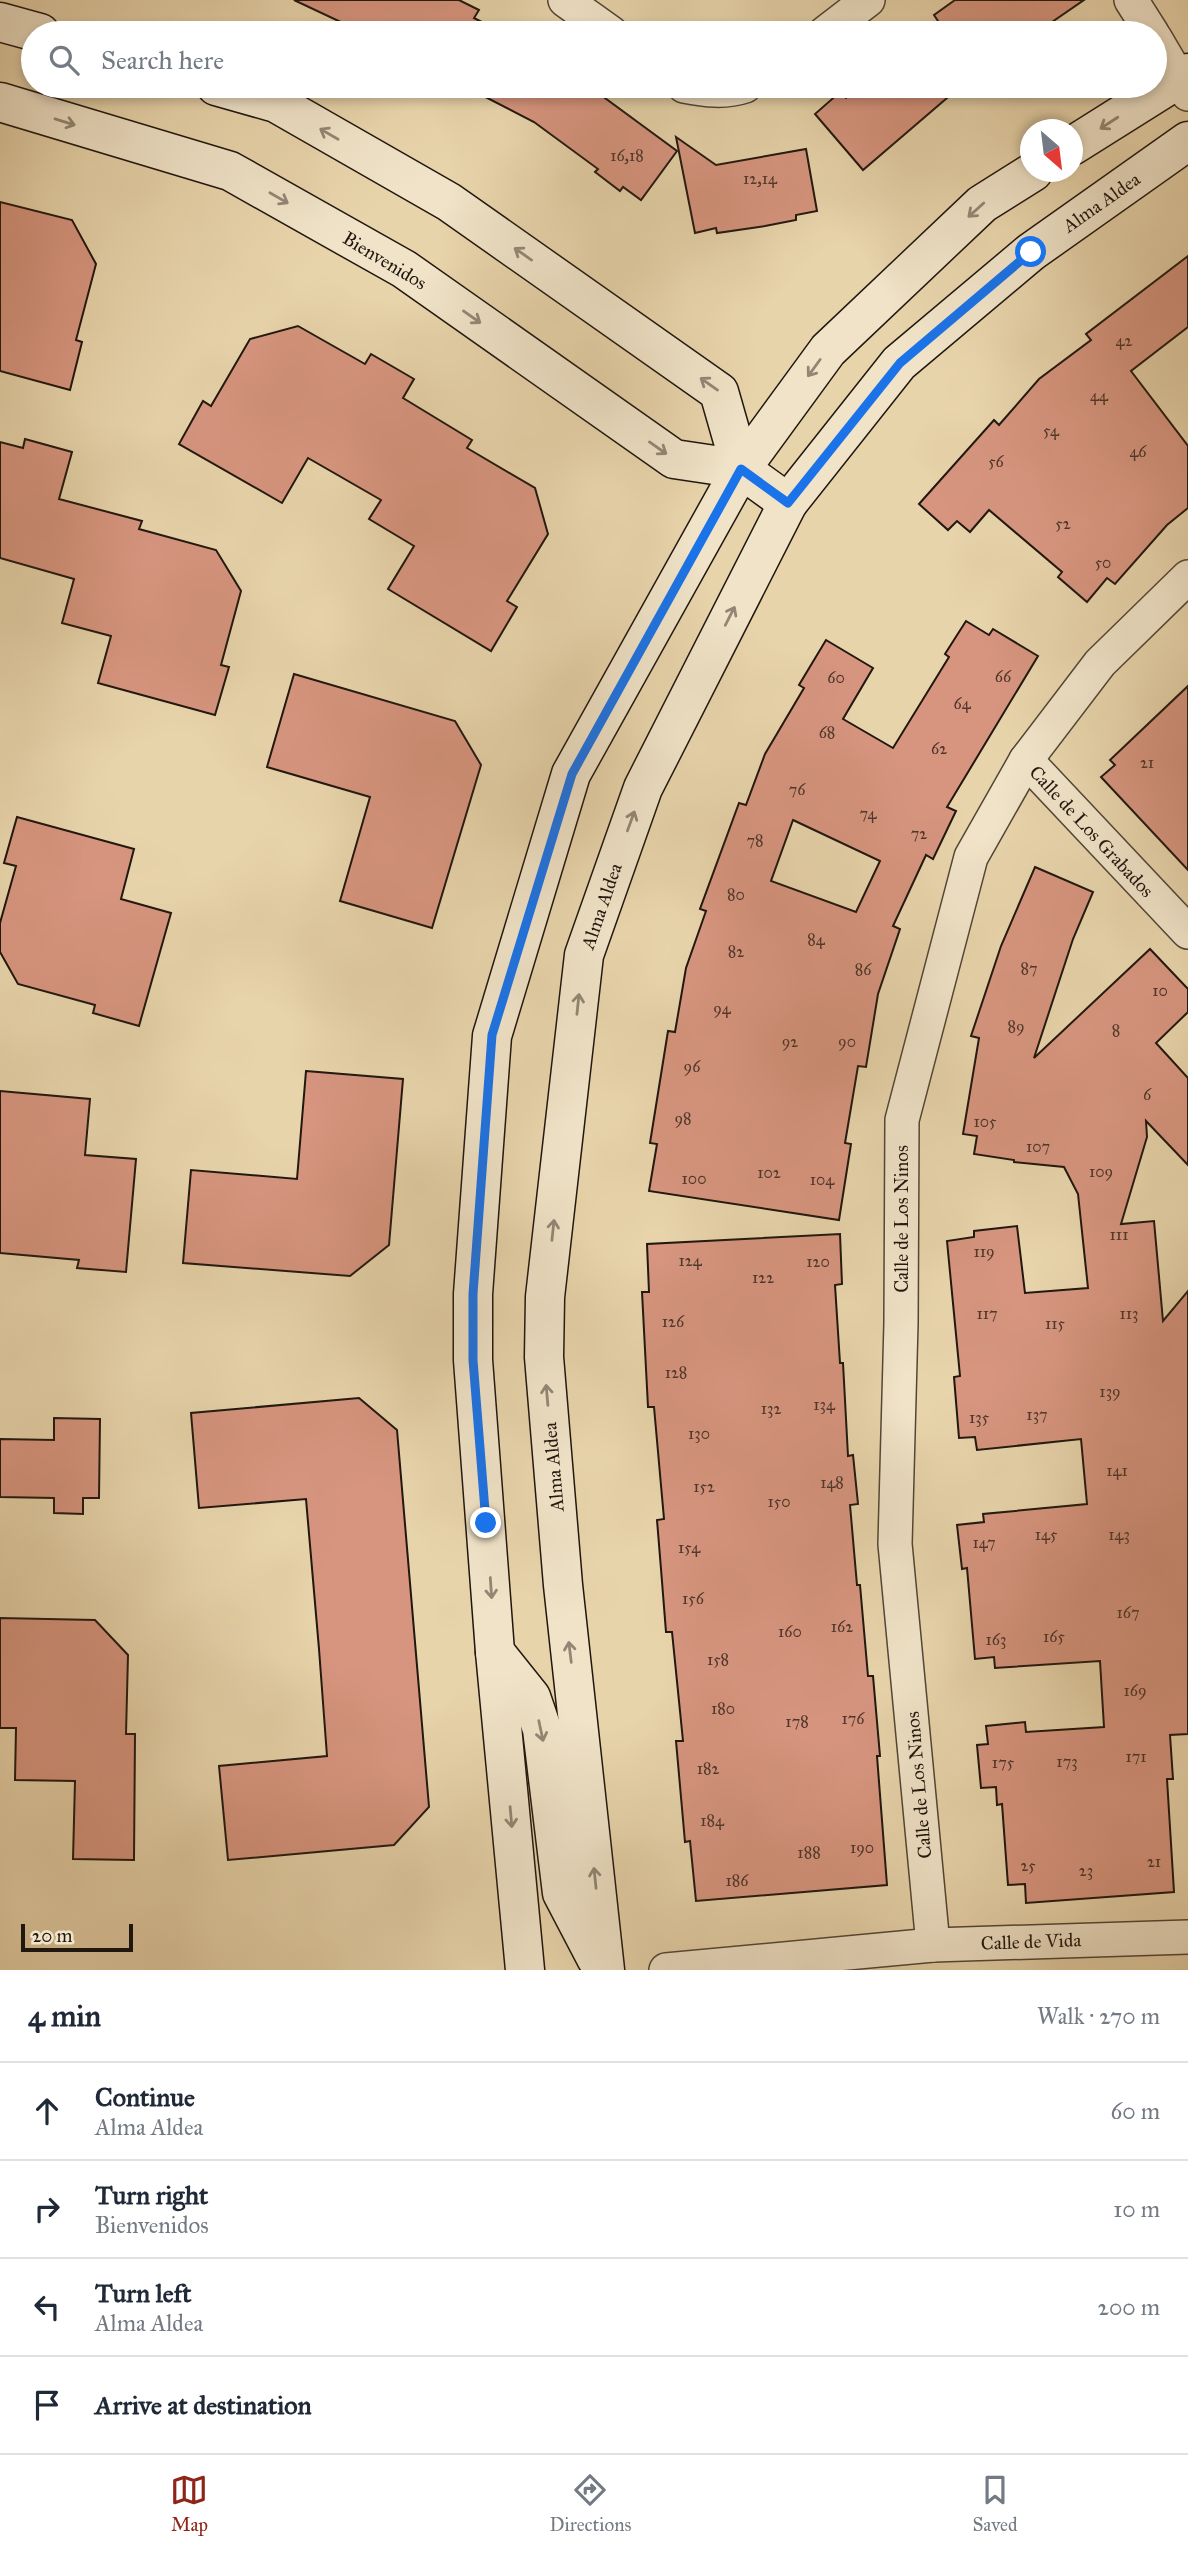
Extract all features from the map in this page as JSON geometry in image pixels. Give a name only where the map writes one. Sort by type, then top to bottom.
[{"type":"main road","points":[[0,22],[21,28]]},
{"type":"main road","points":[[1167,92],[1185,82]]},
{"type":"main road","points":[[258,98],[276,103],[449,202],[719,392],[741,469]]},
{"type":"main road","points":[[1083,140],[1157,98]]},
{"type":"main road","name":"Bienvenidos","points":[[0,102],[230,171],[404,269],[674,459],[741,469],[788,503]]},
{"type":"main road","name":"Alma Aldea","points":[[604,1970],[563,1585],[544,1357],[545,1297],[584,954],[643,788],[788,503],[900,363],[1031,252],[1188,141]]},
{"type":"main road","points":[[525,1970],[495,1652],[473,1360],[473,1294],[492,1035],[572,774],[741,469],[828,350],[982,204],[1020,180]]},
{"type":"main road","points":[[495,1652],[531,1697],[542,1729],[562,1893],[604,1970]]},
{"type":"street","points":[[565,0],[594,21]]},
{"type":"street","points":[[840,21],[867,0]]},
{"type":"street","points":[[1131,0],[1144,21]]},
{"type":"street","points":[[1167,56],[1185,82]]},
{"type":"street","name":"Calle de Los Ninos","points":[[933,1945],[895,1544],[901,1323],[902,1120],[971,857],[1026,760],[1100,663],[1188,576]]},
{"type":"street","name":"Calle de Los Grabados","points":[[1026,760],[1188,932]]},
{"type":"street","name":"Calle de Vida","points":[[666,1970],[933,1945],[1188,1937]]},
{"type":"building","points":[[294,0],[459,0],[479,10],[474,18],[480,21],[339,21]]},
{"type":"building","points":[[955,0],[1084,0],[1053,21],[938,21],[934,15]]},
{"type":"building","points":[[487,98],[605,98],[677,151],[641,200],[623,187],[620,191],[595,172],[598,169],[534,122]]},
{"type":"building","points":[[833,98],[947,98],[863,170],[815,114]]},
{"type":"building","points":[[676,137],[716,165],[806,149],[817,211],[796,215],[796,220],[765,226],[717,233],[716,228],[695,233]]},
{"type":"building","points":[[0,202],[72,220],[96,264],[76,340],[82,342],[70,390],[0,371]]},
{"type":"building","points":[[1188,256],[1188,327],[1131,371],[1188,446],[1188,508],[1167,525],[1115,584],[1107,578],[1087,602],[1058,577],[1062,572],[989,510],[970,532],[957,521],[948,530],[919,504],[994,420],[999,425],[1039,379],[1091,340],[1086,334]]},
{"type":"building","points":[[298,326],[365,364],[371,354],[414,379],[403,398],[472,440],[467,448],[535,488],[548,534],[507,601],[517,607],[491,651],[388,589],[414,546],[369,519],[381,500],[308,458],[282,503],[179,444],[203,401],[211,406],[250,339]]},
{"type":"building","points":[[25,439],[72,452],[59,499],[142,521],[139,529],[216,550],[241,591],[221,665],[229,667],[215,715],[98,683],[111,636],[62,623],[74,579],[0,558],[0,442],[23,448]]},
{"type":"building","points":[[966,621],[989,635],[993,629],[1038,656],[947,807],[956,811],[933,859],[926,855],[893,926],[900,929],[878,994],[866,1067],[858,1066],[845,1143],[851,1144],[839,1220],[649,1191],[657,1144],[650,1143],[668,1031],[675,1032],[686,968],[706,911],[700,909],[739,803],[746,805],[765,754],[804,688],[799,685],[826,640],[873,668],[843,719],[893,748],[949,657],[945,654]],"holes":[[[793,820],[880,861],[856,912],[771,881]]]},
{"type":"building","points":[[294,674],[455,721],[481,765],[432,928],[340,901],[370,797],[267,767]]},
{"type":"building","points":[[1188,686],[1188,870],[1101,777],[1115,765],[1110,760]]},
{"type":"building","points":[[17,817],[134,849],[121,899],[171,913],[139,1026],[93,1013],[95,1005],[18,984],[0,952],[0,923],[16,866],[4,863]]},
{"type":"building","points":[[1035,867],[1093,892],[1073,939],[1034,1058],[1150,949],[1188,989],[1188,1012],[1156,1043],[1188,1078],[1188,1165],[1146,1121],[1147,1137],[1121,1224],[1154,1221],[1163,1321],[1188,1291],[1188,1734],[1170,1735],[1173,1779],[1167,1779],[1174,1892],[1026,1903],[1025,1884],[1008,1885],[1002,1804],[997,1805],[996,1787],[981,1788],[977,1745],[988,1744],[986,1726],[1025,1722],[1026,1732],[1104,1727],[1100,1661],[995,1668],[994,1657],[975,1659],[967,1568],[962,1569],[957,1525],[984,1522],[983,1514],[1087,1504],[1081,1439],[977,1450],[975,1437],[959,1438],[954,1377],[960,1376],[947,1241],[974,1237],[974,1231],[1017,1226],[1025,1293],[1088,1288],[1078,1194],[1064,1167],[1014,1162],[974,1154],[977,1136],[963,1134],[979,1038],[971,1036],[1001,946]]},
{"type":"building","points":[[306,1071],[403,1079],[389,1245],[350,1276],[183,1263],[191,1170],[297,1179]]},
{"type":"building","points":[[0,1091],[90,1099],[85,1155],[136,1159],[126,1272],[77,1268],[79,1260],[0,1253]]},
{"type":"building","points":[[840,1234],[842,1284],[835,1285],[840,1363],[843,1363],[848,1456],[853,1455],[858,1504],[850,1505],[868,1676],[873,1676],[887,1885],[696,1901],[690,1841],[685,1842],[676,1741],[683,1741],[672,1632],[666,1632],[657,1520],[664,1519],[654,1407],[648,1407],[642,1292],[649,1292],[647,1244]]},
{"type":"building","points":[[359,1398],[397,1430],[429,1807],[394,1845],[228,1860],[219,1766],[327,1756],[319,1649],[306,1499],[199,1508],[191,1413]]},
{"type":"building","points":[[54,1418],[100,1419],[99,1498],[83,1498],[83,1514],[54,1513],[54,1498],[0,1497],[0,1439],[54,1440]]},
{"type":"building","points":[[0,1618],[95,1620],[128,1655],[126,1734],[135,1734],[134,1860],[73,1859],[75,1781],[15,1780],[16,1728],[0,1728]]},
{"type":"route","points":[[486,1523],[473,1360],[473,1294],[492,1035],[572,774],[741,469],[788,503],[900,363],[1031,252]]}]
